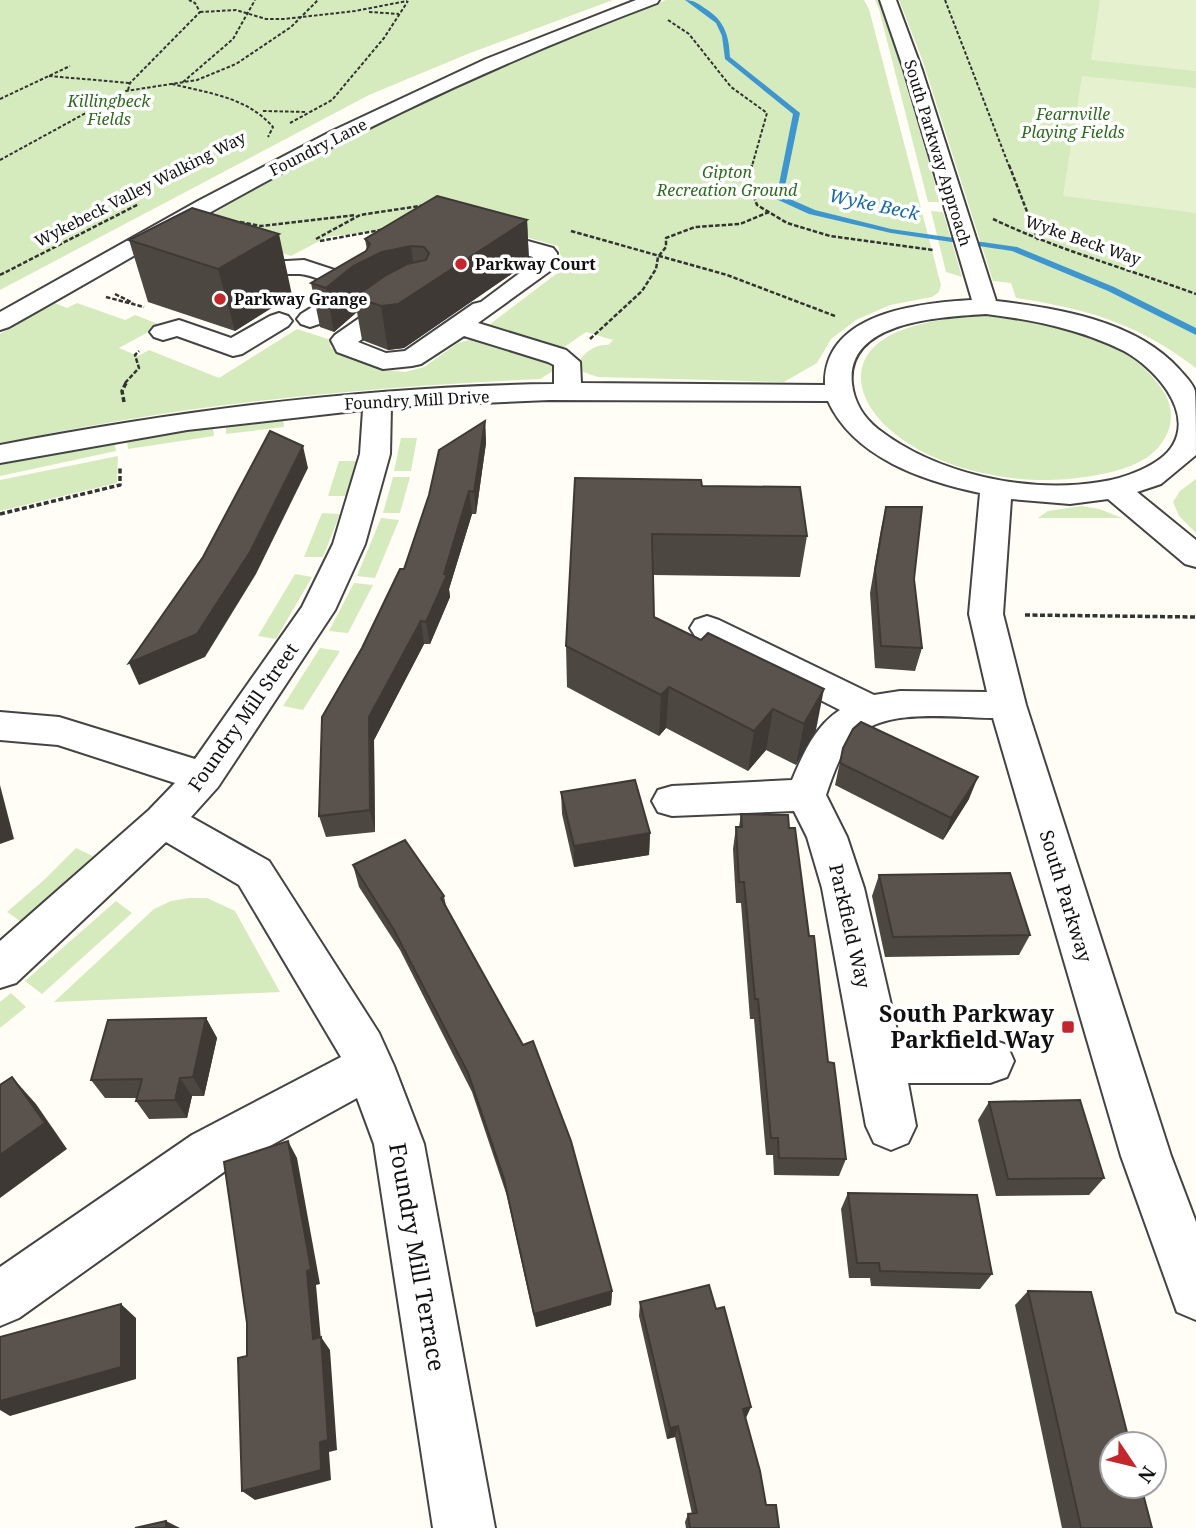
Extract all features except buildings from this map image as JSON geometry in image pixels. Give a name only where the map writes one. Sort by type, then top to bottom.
[{"type":"street","name":"South Parkway Approach","points":[[888,0],[913,70],[986,307]]},
{"type":"street","name":"Foundry Lane","points":[[0,322],[154,234],[393,108],[643,3]]},
{"type":"street","points":[[419,298],[406,297],[385,310],[348,336],[344,340],[346,346],[383,361],[412,358],[545,266],[545,253],[460,229]]},
{"type":"street","points":[[154,234],[189,243]]},
{"type":"street","points":[[347,282],[407,246]]},
{"type":"street","points":[[214,250],[266,269],[304,267],[362,287],[310,319]]},
{"type":"street","points":[[986,307],[1036,313],[1085,325],[1129,344],[1164,369],[1186,397],[1193,426],[1193,441],[1179,457],[1156,474],[1113,488],[1055,495],[996,489],[939,474],[889,450],[867,434],[850,417],[838,393],[839,363],[857,338],[874,328],[891,319],[935,309],[986,307]]},
{"type":"street","points":[[163,332],[179,328],[233,348],[279,321]]},
{"type":"street","points":[[456,328],[466,328],[562,359],[566,362],[568,392]]},
{"type":"street","points":[[562,359],[590,339]]},
{"type":"street","name":"Foundry Mill Drive","points":[[0,454],[127,428],[377,400],[568,392],[838,393]]},
{"type":"street","name":"Foundry Mill Street","points":[[0,969],[163,821],[204,777],[318,610],[349,544],[375,454],[377,400]]},
{"type":"street","points":[[1113,488],[1196,557]]},
{"type":"street","name":"South Parkway","points":[[996,489],[986,614],[1008,705],[1146,1156],[1196,1293]]},
{"type":"street","points":[[707,628],[870,709]]},
{"type":"street","points":[[673,801],[806,795],[821,756],[842,727],[870,709],[900,704],[1008,705]]},
{"type":"street","points":[[0,726],[59,731],[204,777]]},
{"type":"street","name":"Parkfield Way","points":[[806,795],[827,837],[843,888],[891,1126]]},
{"type":"street","name":"Foundry Mill Terrace","points":[[163,821],[254,873],[362,1048],[370,1066],[399,1144],[464,1528]]},
{"type":"street","points":[[880,1061],[990,1061]]},
{"type":"street","points":[[0,1299],[210,1152],[370,1066]]},
{"type":"path","points":[[189,0],[195,3],[201,12]]},
{"type":"path","points":[[180,84],[233,39],[255,0]]},
{"type":"path","points":[[0,160],[31,146],[128,91],[180,84],[213,74],[246,58],[304,16],[318,0]]},
{"type":"path","points":[[945,0],[1038,240]]},
{"type":"path","points":[[128,91],[130,83],[201,12],[236,9],[266,19],[355,11],[408,1]]},
{"type":"path","points":[[290,123],[332,100],[384,38],[408,1]]},
{"type":"path","points":[[643,3],[702,45],[713,69],[733,89],[766,113],[748,180],[757,205],[787,223],[830,236],[966,245]]},
{"type":"path","points":[[355,11],[399,14]]},
{"type":"path","points":[[0,99],[70,66]]},
{"type":"path","points":[[48,76],[130,83]]},
{"type":"path","name":"Wykebeck Valley Walking Way","points":[[172,84],[251,106],[265,114],[273,127],[269,136],[257,142]]},
{"type":"path","points":[[269,136],[280,130]]},
{"type":"path","name":"Wykebeck Valley Walking Way","points":[[0,275],[149,199]]},
{"type":"path","points":[[424,205],[427,213]]},
{"type":"path","name":"Wyke Beck Way","points":[[954,209],[975,211],[1038,240],[1124,267],[1196,295]]},
{"type":"path","points":[[197,211],[261,226],[299,223],[336,215],[360,215]]},
{"type":"path","points":[[590,339],[648,286],[657,268],[658,257],[666,247],[666,238],[695,227],[740,224],[769,212]]},
{"type":"path","points":[[313,245],[326,238],[389,228],[399,243],[407,246]]},
{"type":"path","points":[[631,248],[727,275],[808,307],[874,328]]},
{"type":"path","points":[[104,291],[133,303]]},
{"type":"path","points":[[0,514],[120,485],[127,428],[132,411],[121,395],[123,385],[139,368],[135,355],[137,352],[157,340],[163,332]]},
{"type":"path","points":[[986,614],[1196,618]]},
{"type":"green space","name":"Killingbeck Fields","points":[[0,0],[613,0],[470,53],[369,95],[0,290]]},
{"type":"green space","name":"Gipton Recreation Ground","points":[[666,0],[864,0],[869,9],[941,285],[939,292],[932,297],[890,305],[856,320],[831,339],[817,363],[784,382],[598,377],[583,372],[579,363],[590,350],[608,345],[613,340],[586,332],[560,350],[489,325],[564,268],[558,246],[464,220],[327,237],[291,256],[197,224],[367,129],[545,48]]},
{"type":"green space","points":[[875,0],[881,0],[885,8],[940,202],[928,202]]},
{"type":"green space","name":"Fearnville Playing Fields","points":[[899,0],[1196,0],[1196,368],[1132,329],[1089,313],[1016,298],[1011,283],[993,281],[922,59]]},
{"type":"green space","points":[[1100,0],[1196,0],[1196,71],[1091,60]]},
{"type":"green space","points":[[1082,76],[1196,88],[1196,213],[1063,196]]},
{"type":"green space","points":[[931,211],[943,212],[962,277],[946,272]]},
{"type":"green space","points":[[55,303],[67,308],[77,303],[125,320],[135,315],[161,325],[119,348],[138,356],[149,350],[219,378],[297,329],[334,341],[330,346],[335,352],[386,370],[405,372],[424,367],[458,343],[473,339],[548,361],[552,364],[553,371],[540,379],[404,387],[201,408],[0,444],[0,334]]},
{"type":"green space","points":[[981,316],[1031,321],[1058,327],[1108,344],[1130,357],[1150,374],[1168,400],[1170,426],[1161,444],[1146,458],[1117,471],[1060,480],[1035,480],[1008,478],[956,466],[909,444],[874,413],[862,386],[864,361],[874,347],[906,328],[946,319]]},
{"type":"green space","points":[[283,417],[284,427],[226,434],[226,424]]},
{"type":"green space","points":[[213,427],[214,436],[128,449],[127,440]]},
{"type":"green space","points":[[401,438],[417,438],[411,471],[394,471]]},
{"type":"green space","points":[[114,441],[116,451],[0,476],[0,465]]},
{"type":"green space","points":[[118,456],[117,483],[0,511],[0,480]]},
{"type":"green space","points":[[339,461],[356,461],[346,496],[328,496]]},
{"type":"green space","points":[[393,477],[410,477],[400,513],[383,513]]},
{"type":"green space","points":[[1196,479],[1196,533],[1179,516],[1173,502],[1180,491]]},
{"type":"green space","points":[[1081,506],[1099,509],[1122,518],[1038,518],[1048,511]]},
{"type":"green space","points":[[322,513],[340,514],[323,557],[304,557]]},
{"type":"green space","points":[[381,518],[399,520],[375,578],[357,576]]},
{"type":"green space","points":[[295,574],[312,577],[276,639],[258,636]]},
{"type":"green space","points":[[354,583],[373,585],[348,633],[329,631]]},
{"type":"green space","points":[[320,648],[340,651],[303,710],[283,706]]},
{"type":"green space","points":[[76,848],[93,856],[23,923],[7,912],[44,880]]},
{"type":"green space","points":[[207,898],[235,911],[280,992],[54,1002],[154,909],[171,901]]},
{"type":"green space","points":[[116,901],[132,913],[42,994],[25,981]]},
{"type":"green space","points":[[11,993],[26,1007],[0,1028],[0,1002]]},
{"type":"waterway","name":"Wyke Beck","points":[[688,0],[719,22],[725,36],[727,58],[797,113],[779,197],[812,212],[891,231],[1014,249],[1111,289],[1196,332]]},
{"type":"place","name":"Parkway Court","points":[[461,264]]},
{"type":"place","name":"Parkway Grange","points":[[220,299]]},
{"type":"place","name":"South Parkway Parkfield Way","points":[[1068,1027]]}]
